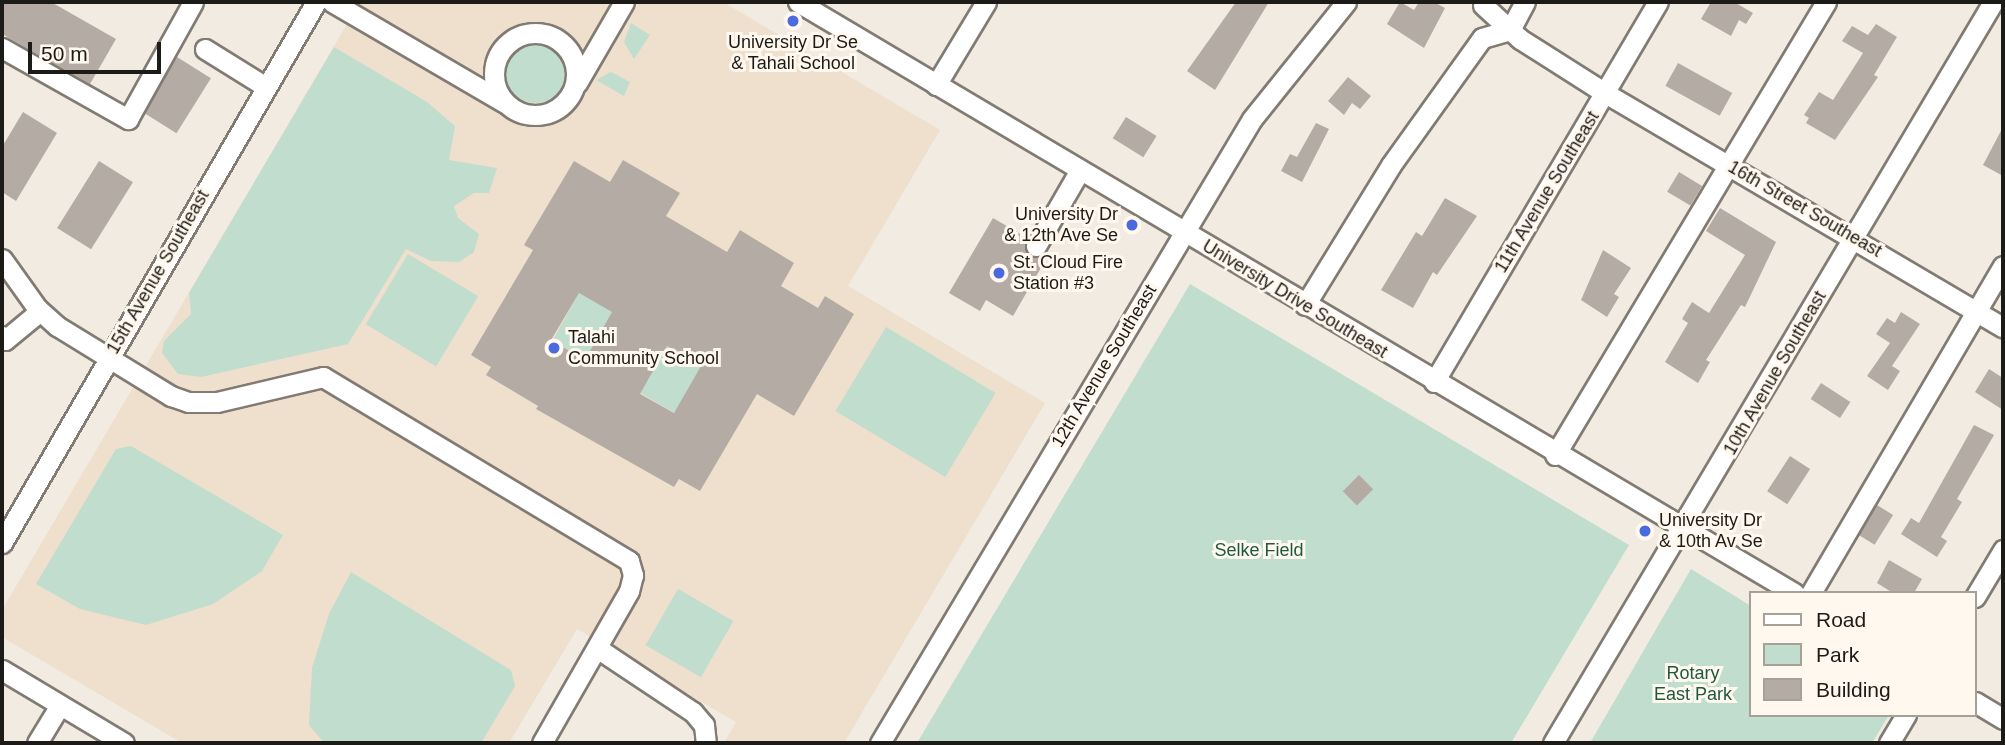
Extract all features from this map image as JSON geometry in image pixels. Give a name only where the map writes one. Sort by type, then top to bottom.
[{"type":"street","points":[[2,48],[128,119],[193,2]]},
{"type":"street","name":"15th Avenue Southeast","points":[[2,543],[316,2]]},
{"type":"street","points":[[332,2],[512,107],[531,114],[551,111],[573,90],[624,2]]},
{"type":"street","name":"University Drive Southeast","points":[[798,2],[1555,455],[1685,527],[1791,591]]},
{"type":"street","points":[[936,85],[986,2]]},
{"type":"street","name":"12th Avenue Southeast","points":[[880,743],[1271,90],[1346,2]]},
{"type":"street","points":[[1305,305],[1391,165],[1482,37],[1510,30],[1525,2]]},
{"type":"street","name":"11th Avenue Southeast","points":[[1434,382],[1658,2]]},
{"type":"street","points":[[1555,455],[1826,2]]},
{"type":"street","name":"10th Avenue Southeast","points":[[1553,743],[1685,527],[1993,2]]},
{"type":"street","name":"16th Street Southeast","points":[[1483,5],[1510,30],[1605,93],[2003,327]]},
{"type":"street","points":[[457,75],[480,73],[495,62],[506,44],[525,34],[558,40],[585,41],[607,30]]},
{"type":"street","points":[[558,40],[573,57],[573,90]]},
{"type":"street","points":[[205,49],[266,87]]},
{"type":"street","points":[[495,62],[495,82],[512,107]]},
{"type":"street","points":[[1036,246],[1080,170]]},
{"type":"street","points":[[2,259],[40,311],[107,358],[188,402],[217,402],[310,379],[336,383],[629,561],[633,575],[629,591],[542,743]]},
{"type":"street","points":[[1812,591],[2003,266]]},
{"type":"street","points":[[2,336],[5,340],[40,311]]},
{"type":"street","points":[[1977,594],[2003,550]]},
{"type":"street","points":[[597,649],[693,712],[704,724],[706,743]]},
{"type":"street","points":[[2,670],[124,743]]},
{"type":"street","points":[[1977,703],[2003,719]]},
{"type":"street","points":[[37,743],[60,705]]},
{"type":"street","points":[[1889,743],[1905,717]]},
{"type":"shaded area","name":"Talahi Community School","points":[[360,2],[723,2],[940,130],[848,286],[1045,403],[844,743],[724,743],[736,722],[577,629],[509,743],[182,743],[2,637],[2,610]]},
{"type":"green space","points":[[631,23],[650,35],[634,59],[624,42]]},
{"type":"green space","points":[[530,41],[542,41],[558,50],[565,60],[565,84],[558,94],[542,103],[530,103],[519,98],[510,89],[505,78],[505,66],[510,55],[519,46]]},
{"type":"green space","points":[[334,47],[427,102],[455,126],[449,160],[497,168],[489,193],[474,193],[454,206],[458,218],[479,234],[474,252],[459,262],[431,261],[406,249],[348,344],[201,377],[178,374],[162,353],[164,341],[191,314],[189,293]]},
{"type":"green space","points":[[611,72],[630,82],[624,96],[596,80]]},
{"type":"green space","points":[[408,254],[478,296],[436,367],[366,324]]},
{"type":"green space","name":"Selke Field","points":[[1190,284],[1629,545],[1511,743],[917,743]]},
{"type":"green space","points":[[579,293],[615,313],[588,361],[552,341]]},
{"type":"green space","points":[[886,327],[996,393],[945,477],[836,411]]},
{"type":"green space","points":[[665,345],[701,366],[674,413],[638,392]]},
{"type":"green space","points":[[131,446],[283,535],[262,571],[213,604],[146,625],[80,609],[36,584],[116,449]]},
{"type":"green space","name":"Rotary East Park","points":[[1691,569],[1750,605],[1750,717],[1888,717],[1872,743],[1590,743]]},
{"type":"green space","points":[[351,572],[511,670],[515,686],[481,743],[324,743],[309,725],[312,668],[329,614]]},
{"type":"green space","points":[[678,589],[733,621],[701,677],[646,645]]},
{"type":"building","points":[[2,2],[51,2],[116,39],[90,84],[2,34]]},
{"type":"building","points":[[1236,2],[1269,2],[1215,90],[1187,71]]},
{"type":"building","points":[[1400,2],[1414,10],[1419,2],[1434,2],[1445,8],[1424,48],[1387,24]]},
{"type":"building","points":[[1711,2],[1734,2],[1753,13],[1746,24],[1739,20],[1731,36],[1701,19]]},
{"type":"building","points":[[1876,24],[1897,37],[1874,75],[1878,77],[1835,140],[1806,123],[1809,118],[1804,115],[1819,92],[1833,100],[1863,53],[1842,41],[1852,26],[1868,35]]},
{"type":"building","points":[[177,57],[211,78],[176,133],[143,112]]},
{"type":"building","points":[[1678,63],[1732,93],[1720,116],[1665,86]]},
{"type":"building","points":[[1348,77],[1371,96],[1360,109],[1352,103],[1344,115],[1328,101]]},
{"type":"building","points":[[23,112],[57,133],[16,201],[2,192],[2,147]]},
{"type":"building","points":[[1126,117],[1157,136],[1143,157],[1113,138]]},
{"type":"building","points":[[1316,123],[1329,129],[1302,182],[1281,171],[1290,154],[1297,157]]},
{"type":"building","points":[[2003,127],[2003,176],[1983,165]]},
{"type":"building","name":"Talahi Community School","points":[[623,160],[680,193],[666,216],[727,252],[740,230],[794,263],[781,286],[818,308],[825,296],[854,314],[794,416],[757,394],[700,491],[679,479],[674,487],[536,409],[538,406],[486,375],[491,367],[471,355],[533,250],[524,245],[574,161],[610,182]],"holes":[[[579,293],[612,312],[585,360],[551,340]],[[667,346],[701,366],[674,413],[640,394]]]},
{"type":"building","points":[[99,161],[133,182],[91,249],[57,228]]},
{"type":"building","points":[[1679,172],[1702,186],[1690,206],[1667,192]]},
{"type":"building","points":[[1445,198],[1477,216],[1437,275],[1433,272],[1413,308],[1381,290],[1416,232],[1422,236]]},
{"type":"building","points":[[1720,208],[1776,242],[1745,307],[1741,305],[1706,360],[1710,362],[1698,383],[1665,362],[1688,323],[1682,319],[1692,302],[1709,313],[1745,255],[1706,231]]},
{"type":"building","name":"St. Cloud Fire Station #3","points":[[993,218],[1024,236],[1029,256],[1049,254],[1013,316],[986,300],[980,311],[949,293]]},
{"type":"building","points":[[1603,250],[1631,268],[1614,294],[1619,297],[1607,317],[1581,300]]},
{"type":"building","points":[[1901,312],[1920,324],[1892,366],[1900,371],[1888,390],[1867,376],[1890,343],[1876,334],[1887,318],[1895,323]]},
{"type":"building","points":[[1989,369],[2003,378],[2003,410],[1975,392]]},
{"type":"building","points":[[1821,383],[1850,402],[1840,418],[1811,399]]},
{"type":"building","points":[[1974,425],[1994,435],[1957,499],[1962,502],[1941,537],[1947,541],[1937,557],[1901,534],[1911,518],[1919,523]]},
{"type":"building","points":[[1790,456],[1810,469],[1787,504],[1767,491]]},
{"type":"building","points":[[1359,475],[1373,489],[1357,505],[1343,491]]},
{"type":"building","points":[[1877,505],[1893,515],[1875,545],[1858,535]]},
{"type":"building","points":[[1889,560],[1922,579],[1915,591],[1890,591],[1877,583]]},
{"type":"place","name":"University Dr Se & Tahali School","points":[[793,21]]},
{"type":"place","name":"University Dr & 12th Ave Se","points":[[1132,225]]},
{"type":"place","name":"St. Cloud Fire Station #3","points":[[999,273]]},
{"type":"place","name":"Talahi Community School","points":[[554,348]]},
{"type":"place","name":"University Dr & 10th Av Se","points":[[1645,531]]}]
